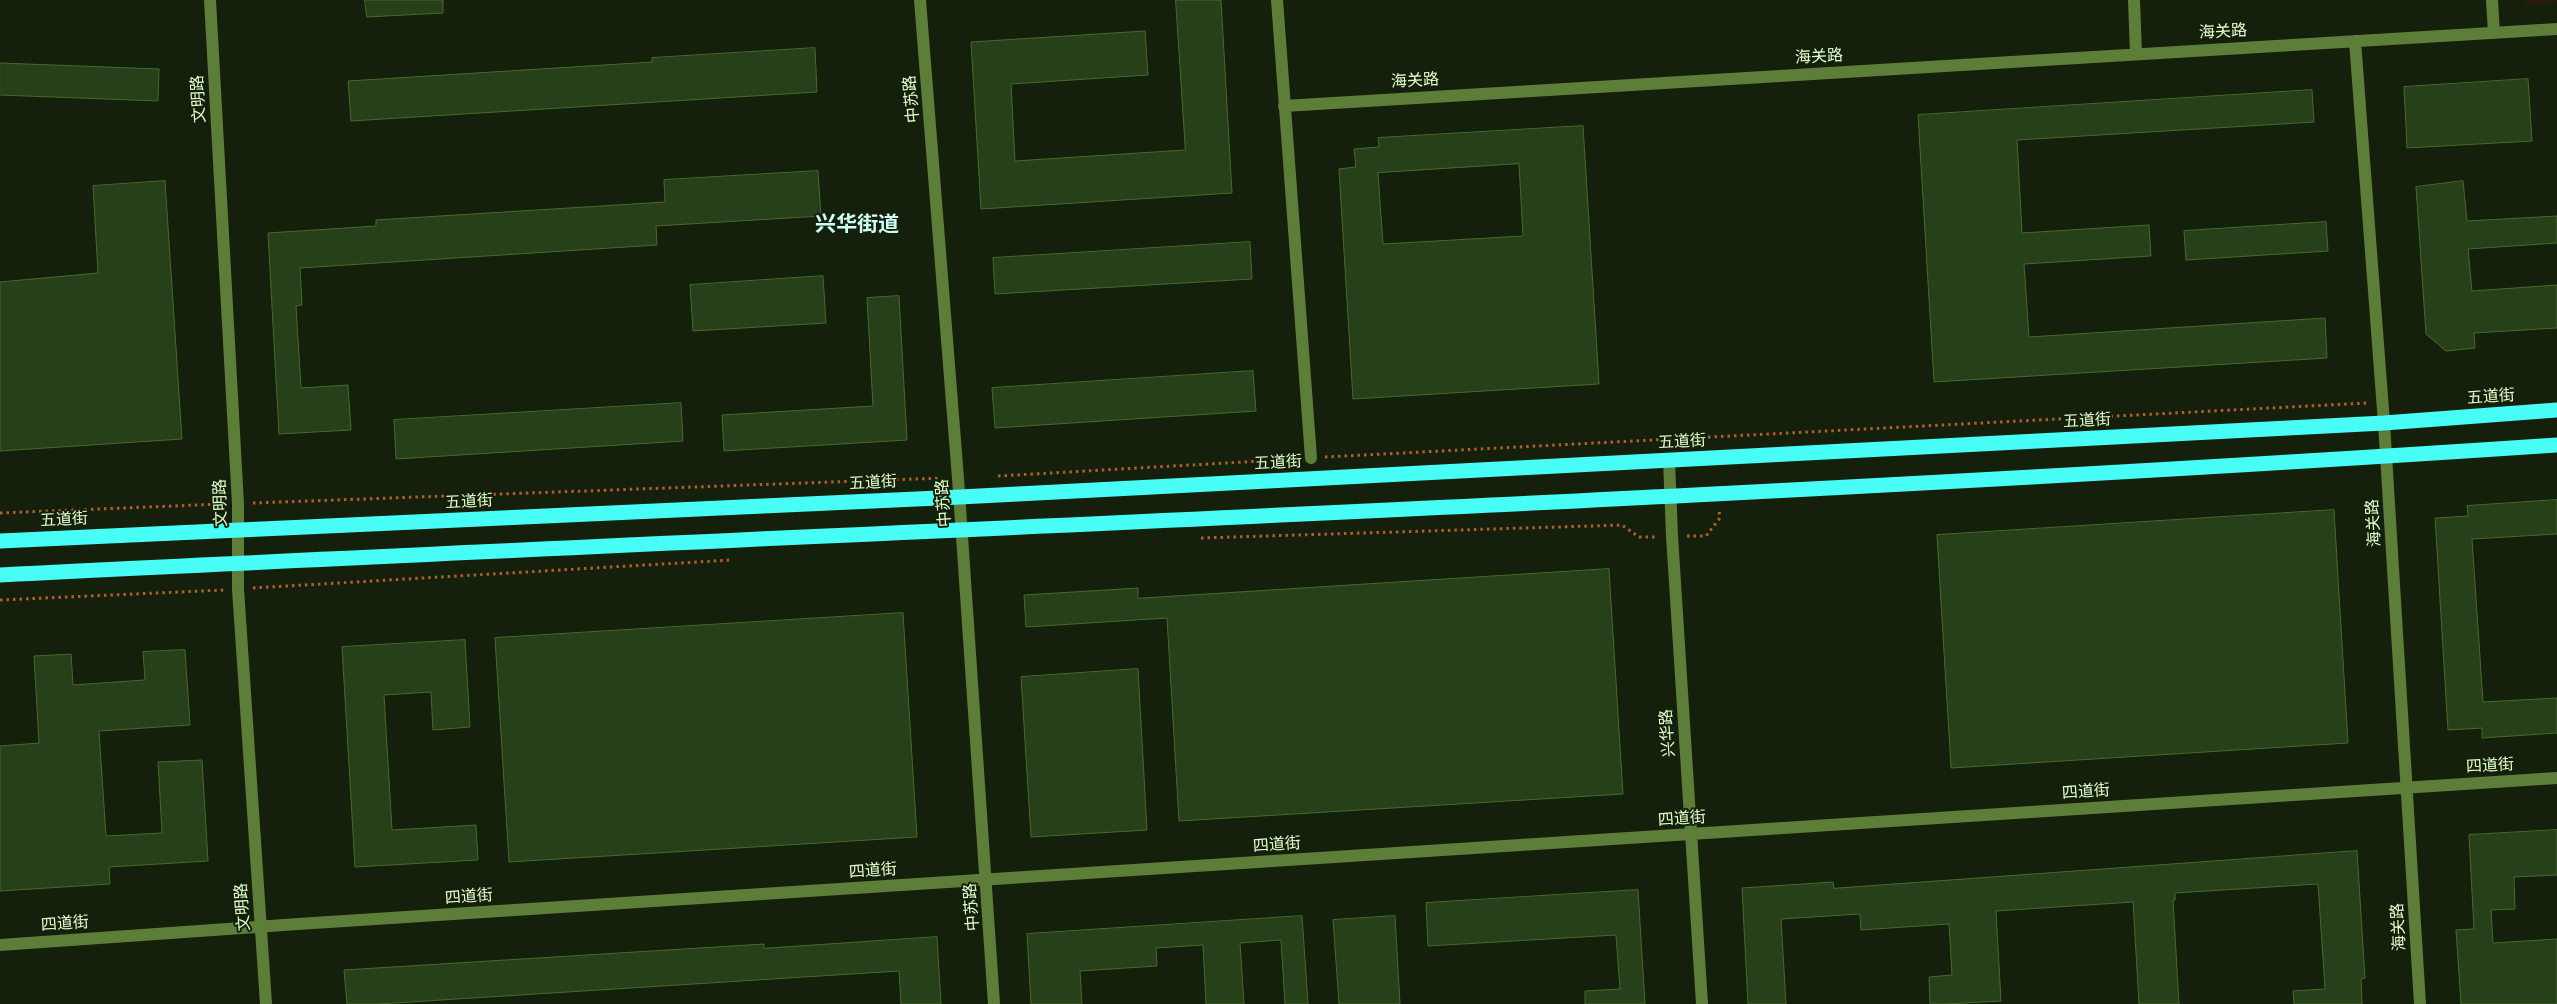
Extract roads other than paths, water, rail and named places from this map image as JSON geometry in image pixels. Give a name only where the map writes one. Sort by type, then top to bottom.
[{"type":"highway","name":"五道街","points":[[0,541],[960,497],[2384,423],[2557,410]]},
{"type":"highway","points":[[0,575],[962,532],[2387,457],[2557,445]]},
{"type":"street","name":"文明路","points":[[210,0],[238,504],[238,589],[266,1004]]},
{"type":"street","name":"中苏路","points":[[920,0],[960,497],[994,1004]]},
{"type":"street","points":[[1277,0],[1311,458]]},
{"type":"street","points":[[2134,0],[2136,54]]},
{"type":"street","points":[[2492,0],[2494,33]]},
{"type":"street","name":"海关路","points":[[1284,106],[2557,29]]},
{"type":"street","name":"海关路","points":[[2356,41],[2387,457],[2420,1004]]},
{"type":"street","name":"兴华路","points":[[1669,460],[1672,536],[1702,1004]]},
{"type":"street","name":"四道街","points":[[0,945],[260,926],[2557,778]]},
{"type":"district","name":"兴华街道","points":[[857,225]]}]
